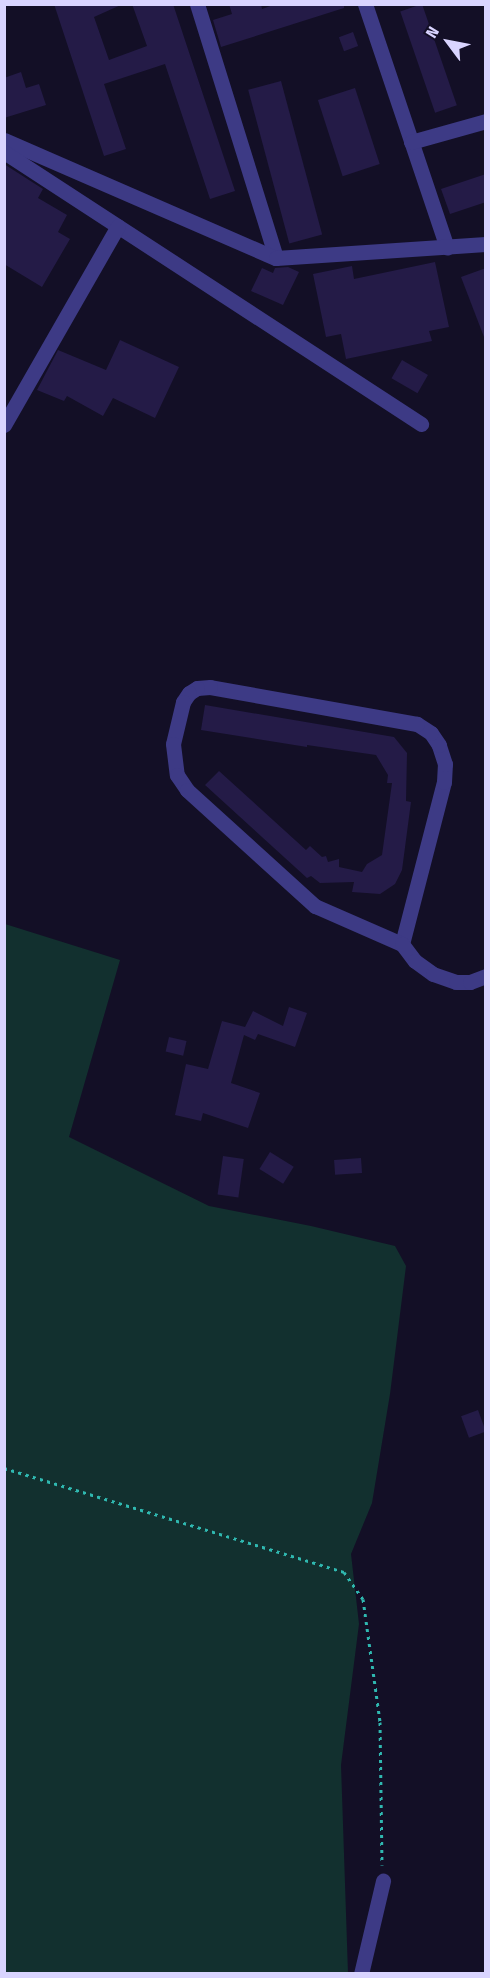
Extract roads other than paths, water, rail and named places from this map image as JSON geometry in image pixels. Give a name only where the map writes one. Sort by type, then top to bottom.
[{"type":"street","points":[[196,4],[276,258]]},
{"type":"street","points":[[364,4],[447,248]]},
{"type":"street","points":[[411,142],[486,121]]},
{"type":"street","points":[[4,140],[276,258],[486,244]]},
{"type":"street","points":[[4,152],[421,424]]},
{"type":"street","points":[[4,425],[117,226]]},
{"type":"street","points":[[402,944],[444,782],[445,764],[439,746],[431,733],[417,724],[210,687],[196,688],[189,693],[183,702],[173,744],[177,774],[187,790],[315,906],[402,944],[415,961],[433,974],[456,982],[470,982],[486,976]]},
{"type":"street","points":[[361,1974],[383,1881]]}]
